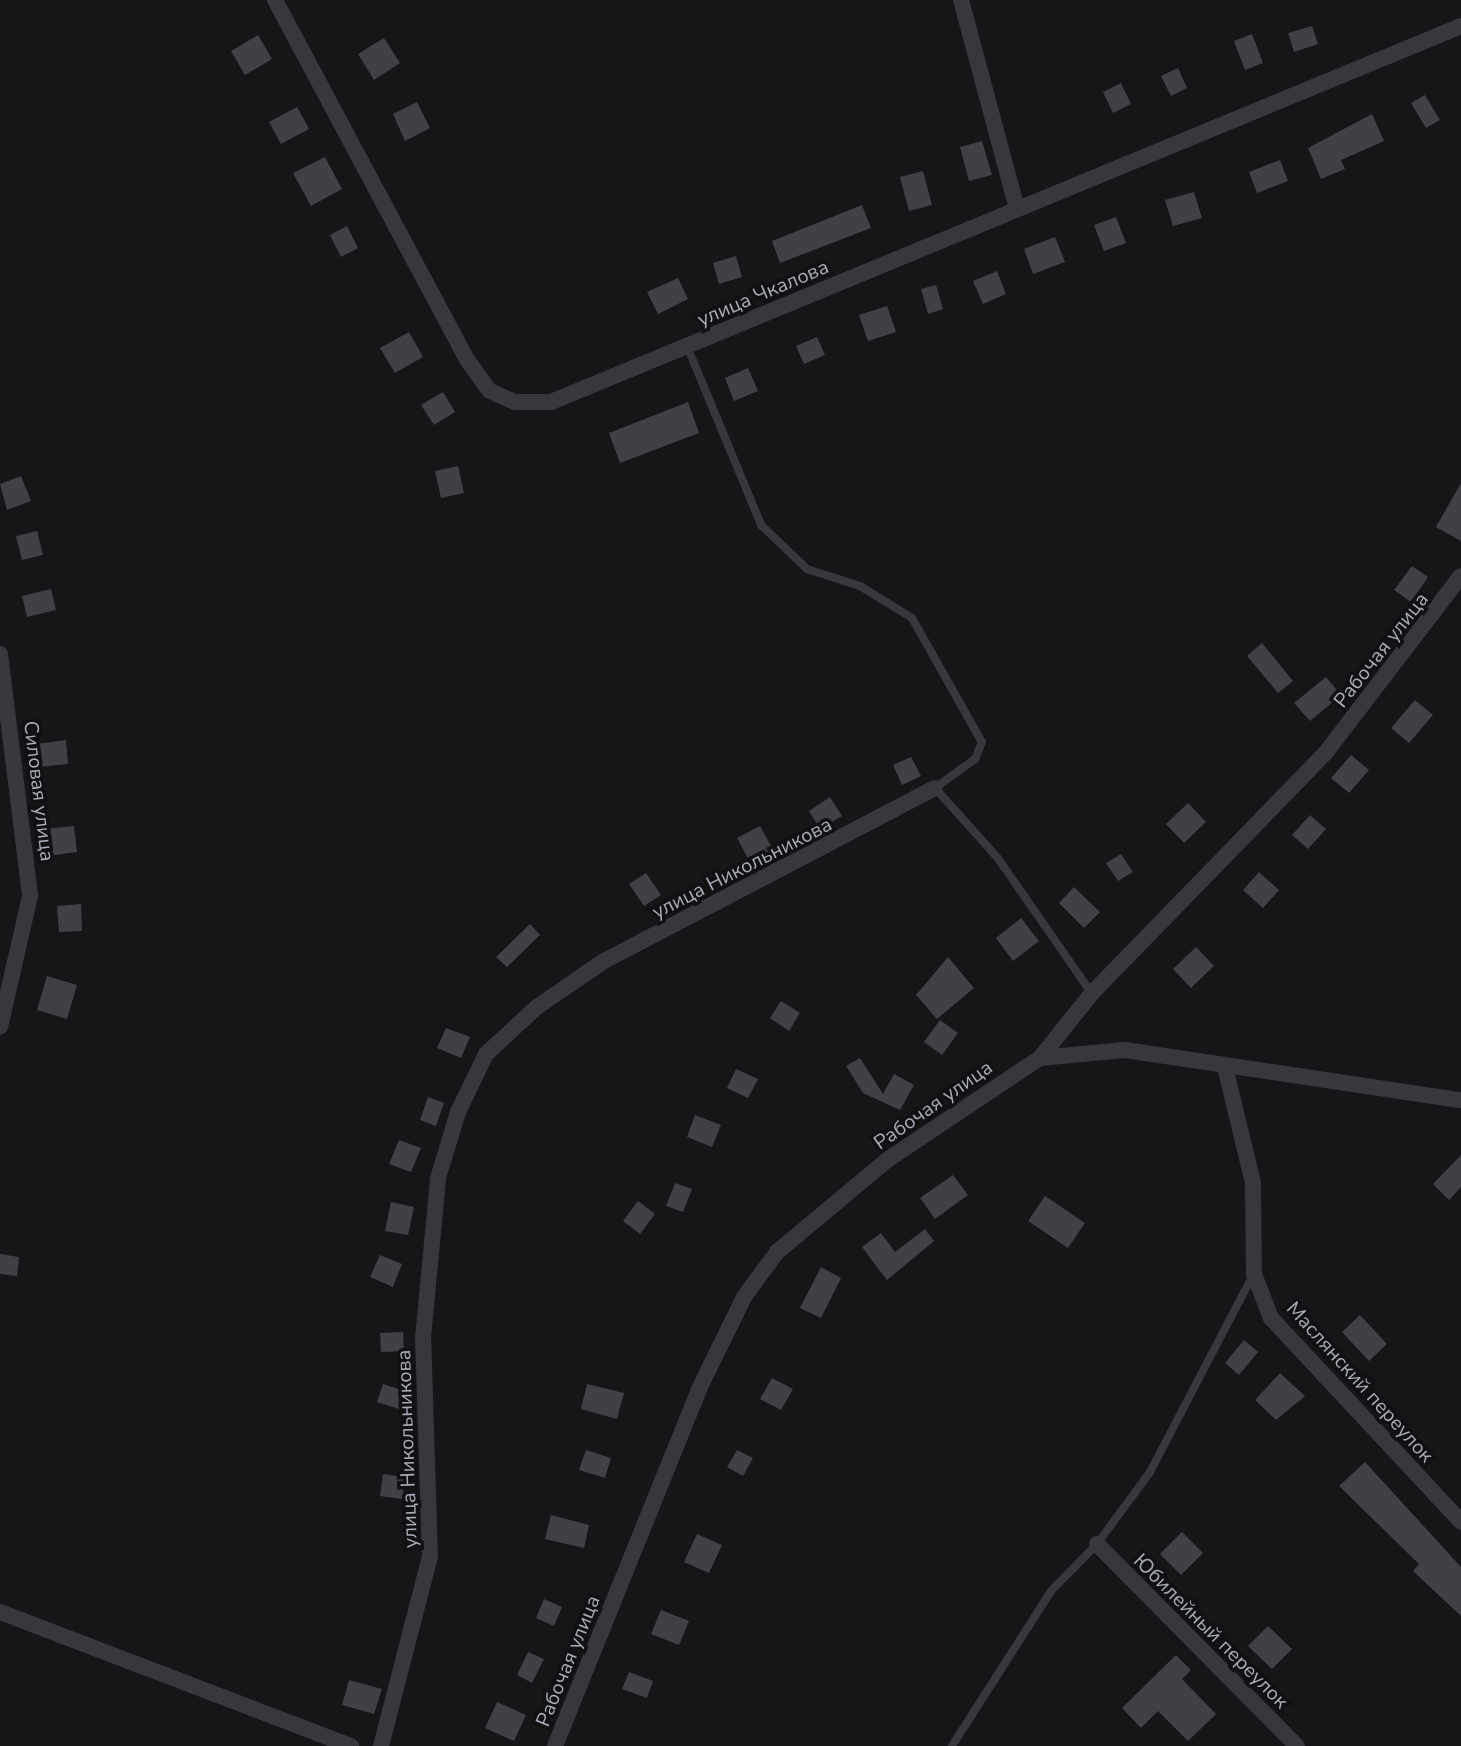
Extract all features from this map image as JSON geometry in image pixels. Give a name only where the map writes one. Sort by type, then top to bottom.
[{"type":"street","name":"улица Чкалова","points":[[275,0],[468,361],[490,391],[515,402],[551,402],[1461,26]]},
{"type":"street","points":[[961,0],[1017,209]]},
{"type":"street","name":"Рабочая улица","points":[[555,1746],[699,1389],[744,1297],[816,1214],[1040,1058],[1092,993],[1327,751],[1422,635],[1461,576]]},
{"type":"street","name":"Силовая улица","points":[[0,654],[30,896],[0,1027]]},
{"type":"street","name":"улица Никольникова","points":[[381,1746],[430,1557],[423,1338],[438,1178],[458,1112],[486,1054],[537,1007],[604,961],[935,788]]},
{"type":"street","points":[[1040,1058],[1125,1050],[1460,1101]]},
{"type":"street","name":"Маслянский переулок","points":[[1225,1067],[1253,1183],[1254,1274],[1271,1318],[1461,1522]]},
{"type":"street","name":"Юбилейный переулок","points":[[1097,1544],[1297,1746]]},
{"type":"street","points":[[0,1612],[351,1746]]},
{"type":"lane","points":[[687,346],[768,534],[807,569],[889,600],[919,631],[982,742],[975,759],[935,788],[997,857],[1092,993]]},
{"type":"lane","points":[[952,1746],[1051,1591],[1097,1544],[1150,1472],[1254,1274]]},
{"type":"building","points":[[1312,26],[1318,44],[1294,52],[1288,33]]},
{"type":"building","points":[[1252,34],[1263,63],[1245,70],[1234,41]]},
{"type":"building","points":[[258,35],[272,59],[245,75],[231,51]]},
{"type":"building","points":[[384,38],[400,63],[374,80],[358,54]]},
{"type":"building","points":[[1178,68],[1187,88],[1171,96],[1161,76]]},
{"type":"building","points":[[1121,83],[1131,104],[1113,113],[1103,92]]},
{"type":"building","points":[[1425,95],[1440,120],[1426,128],[1411,103]]},
{"type":"building","points":[[417,102],[430,128],[405,141],[393,114]]},
{"type":"building","points":[[297,107],[309,129],[281,144],[269,122]]},
{"type":"building","points":[[1372,114],[1384,141],[1341,160],[1345,169],[1321,179],[1308,148]]},
{"type":"building","points":[[982,141],[992,175],[969,181],[960,147]]},
{"type":"building","points":[[325,157],[342,189],[311,206],[293,173]]},
{"type":"building","points":[[1280,160],[1288,181],[1257,193],[1249,172]]},
{"type":"building","points":[[923,171],[932,205],[909,211],[900,177]]},
{"type":"building","points":[[1194,192],[1202,218],[1173,226],[1165,200]]},
{"type":"building","points":[[862,205],[871,228],[780,263],[772,241]]},
{"type":"building","points":[[1116,217],[1126,243],[1104,251],[1094,225]]},
{"type":"building","points":[[347,226],[358,248],[341,257],[330,235]]},
{"type":"building","points":[[1055,237],[1065,262],[1033,274],[1024,249]]},
{"type":"building","points":[[736,256],[742,277],[719,284],[713,263]]},
{"type":"building","points":[[997,271],[1006,294],[983,304],[973,281]]},
{"type":"building","points":[[678,278],[688,299],[658,314],[647,292]]},
{"type":"building","points":[[936,285],[943,309],[928,314],[921,289]]},
{"type":"building","points":[[887,306],[896,332],[868,341],[859,315]]},
{"type":"building","points":[[409,332],[423,357],[395,373],[380,348]]},
{"type":"building","points":[[817,337],[825,355],[804,364],[796,346]]},
{"type":"building","points":[[748,368],[758,391],[734,401],[725,378]]},
{"type":"building","points":[[443,392],[455,412],[434,425],[421,405]]},
{"type":"building","points":[[688,402],[699,433],[620,463],[609,433]]},
{"type":"building","points":[[458,466],[464,493],[441,498],[435,471]]},
{"type":"building","points":[[21,476],[31,501],[7,510],[0,484]]},
{"type":"building","points":[[1461,483],[1461,541],[1436,527]]},
{"type":"building","points":[[37,531],[43,555],[22,560],[16,536]]},
{"type":"building","points":[[1412,566],[1428,577],[1411,602],[1394,590]]},
{"type":"building","points":[[51,589],[56,610],[27,617],[22,596]]},
{"type":"building","points":[[1262,643],[1293,681],[1278,693],[1247,656]]},
{"type":"building","points":[[1326,677],[1341,695],[1310,721],[1294,703]]},
{"type":"building","points":[[1415,700],[1433,715],[1409,743],[1391,728]]},
{"type":"building","points":[[66,740],[68,764],[39,767],[37,744]]},
{"type":"building","points":[[1351,755],[1369,770],[1349,793],[1331,778]]},
{"type":"building","points":[[911,757],[921,776],[902,785],[893,765]]},
{"type":"building","points":[[830,797],[842,816],[820,829],[809,811]]},
{"type":"building","points":[[1188,803],[1206,822],[1184,843],[1166,824]]},
{"type":"building","points":[[1310,815],[1326,829],[1308,849],[1292,835]]},
{"type":"building","points":[[74,826],[77,852],[47,856],[44,829]]},
{"type":"building","points":[[760,826],[775,853],[752,866],[737,838]]},
{"type":"building","points":[[1121,854],[1133,872],[1118,881],[1106,863]]},
{"type":"building","points":[[1259,872],[1279,890],[1263,908],[1243,890]]},
{"type":"building","points":[[646,873],[661,895],[644,906],[629,884]]},
{"type":"building","points":[[1074,887],[1100,912],[1084,928],[1059,903]]},
{"type":"building","points":[[81,904],[82,931],[59,932],[57,906]]},
{"type":"building","points":[[1021,918],[1039,941],[1013,961],[996,938]]},
{"type":"building","points":[[530,924],[540,935],[507,967],[496,957]]},
{"type":"building","points":[[1196,947],[1214,966],[1191,988],[1173,969]]},
{"type":"building","points":[[948,957],[974,988],[937,1019],[916,995]]},
{"type":"building","points":[[47,976],[77,985],[67,1019],[37,1010]]},
{"type":"building","points":[[781,1001],[800,1013],[789,1031],[770,1018]]},
{"type":"building","points":[[940,1020],[958,1033],[942,1055],[924,1042]]},
{"type":"building","points":[[446,1028],[470,1037],[461,1058],[437,1048]]},
{"type":"building","points":[[860,1058],[883,1094],[894,1074],[914,1085],[900,1110],[863,1093],[846,1066]]},
{"type":"building","points":[[736,1069],[758,1079],[748,1098],[727,1088]]},
{"type":"building","points":[[428,1097],[444,1103],[436,1126],[420,1120]]},
{"type":"building","points":[[695,1115],[721,1125],[712,1147],[687,1137]]},
{"type":"building","points":[[399,1140],[421,1148],[411,1172],[389,1164]]},
{"type":"building","points":[[1461,1155],[1461,1187],[1449,1200],[1433,1184]]},
{"type":"building","points":[[953,1175],[968,1195],[935,1219],[920,1198]]},
{"type":"building","points":[[675,1183],[692,1189],[683,1212],[666,1206]]},
{"type":"building","points":[[1045,1196],[1085,1223],[1068,1248],[1028,1221]]},
{"type":"building","points":[[638,1201],[655,1214],[640,1234],[623,1221]]},
{"type":"building","points":[[391,1202],[414,1207],[408,1235],[385,1231]]},
{"type":"building","points":[[925,1229],[934,1241],[887,1280],[862,1247],[881,1233],[895,1252]]},
{"type":"building","points":[[0,1254],[19,1257],[17,1276],[0,1274]]},
{"type":"building","points":[[380,1255],[402,1264],[393,1287],[370,1277]]},
{"type":"building","points":[[821,1267],[841,1278],[821,1318],[800,1308]]},
{"type":"building","points":[[1360,1315],[1387,1344],[1369,1361],[1342,1332]]},
{"type":"building","points":[[403,1332],[404,1351],[381,1352],[380,1333]]},
{"type":"building","points":[[1244,1340],[1258,1352],[1239,1375],[1225,1363]]},
{"type":"building","points":[[1280,1373],[1305,1396],[1276,1420],[1255,1400]]},
{"type":"building","points":[[772,1378],[793,1389],[781,1410],[760,1399]]},
{"type":"building","points":[[383,1384],[405,1391],[399,1409],[377,1402]]},
{"type":"building","points":[[587,1384],[624,1393],[617,1419],[581,1409]]},
{"type":"building","points":[[586,1450],[611,1458],[605,1478],[579,1470]]},
{"type":"building","points":[[737,1450],[753,1458],[743,1476],[727,1467]]},
{"type":"building","points":[[1365,1462],[1461,1567],[1461,1616],[1413,1571],[1419,1564],[1339,1486]]},
{"type":"building","points":[[383,1474],[405,1477],[402,1499],[380,1496]]},
{"type":"building","points":[[551,1515],[589,1525],[584,1548],[545,1539]]},
{"type":"building","points":[[1182,1532],[1203,1553],[1181,1575],[1160,1554]]},
{"type":"building","points":[[697,1534],[722,1545],[709,1573],[684,1562]]},
{"type":"building","points":[[544,1599],[562,1607],[554,1626],[536,1618]]},
{"type":"building","points":[[661,1610],[689,1621],[679,1645],[651,1634]]},
{"type":"building","points":[[1268,1626],[1292,1649],[1272,1669],[1248,1646]]},
{"type":"building","points":[[528,1652],[544,1659],[532,1683],[517,1675]]},
{"type":"building","points":[[1176,1655],[1191,1670],[1182,1679],[1216,1714],[1188,1741],[1158,1711],[1141,1728],[1122,1708]]},
{"type":"building","points":[[629,1672],[653,1681],[647,1698],[622,1689]]},
{"type":"building","points":[[349,1680],[382,1689],[374,1714],[342,1705]]},
{"type":"building","points":[[497,1702],[526,1715],[514,1741],[485,1728]]}]
